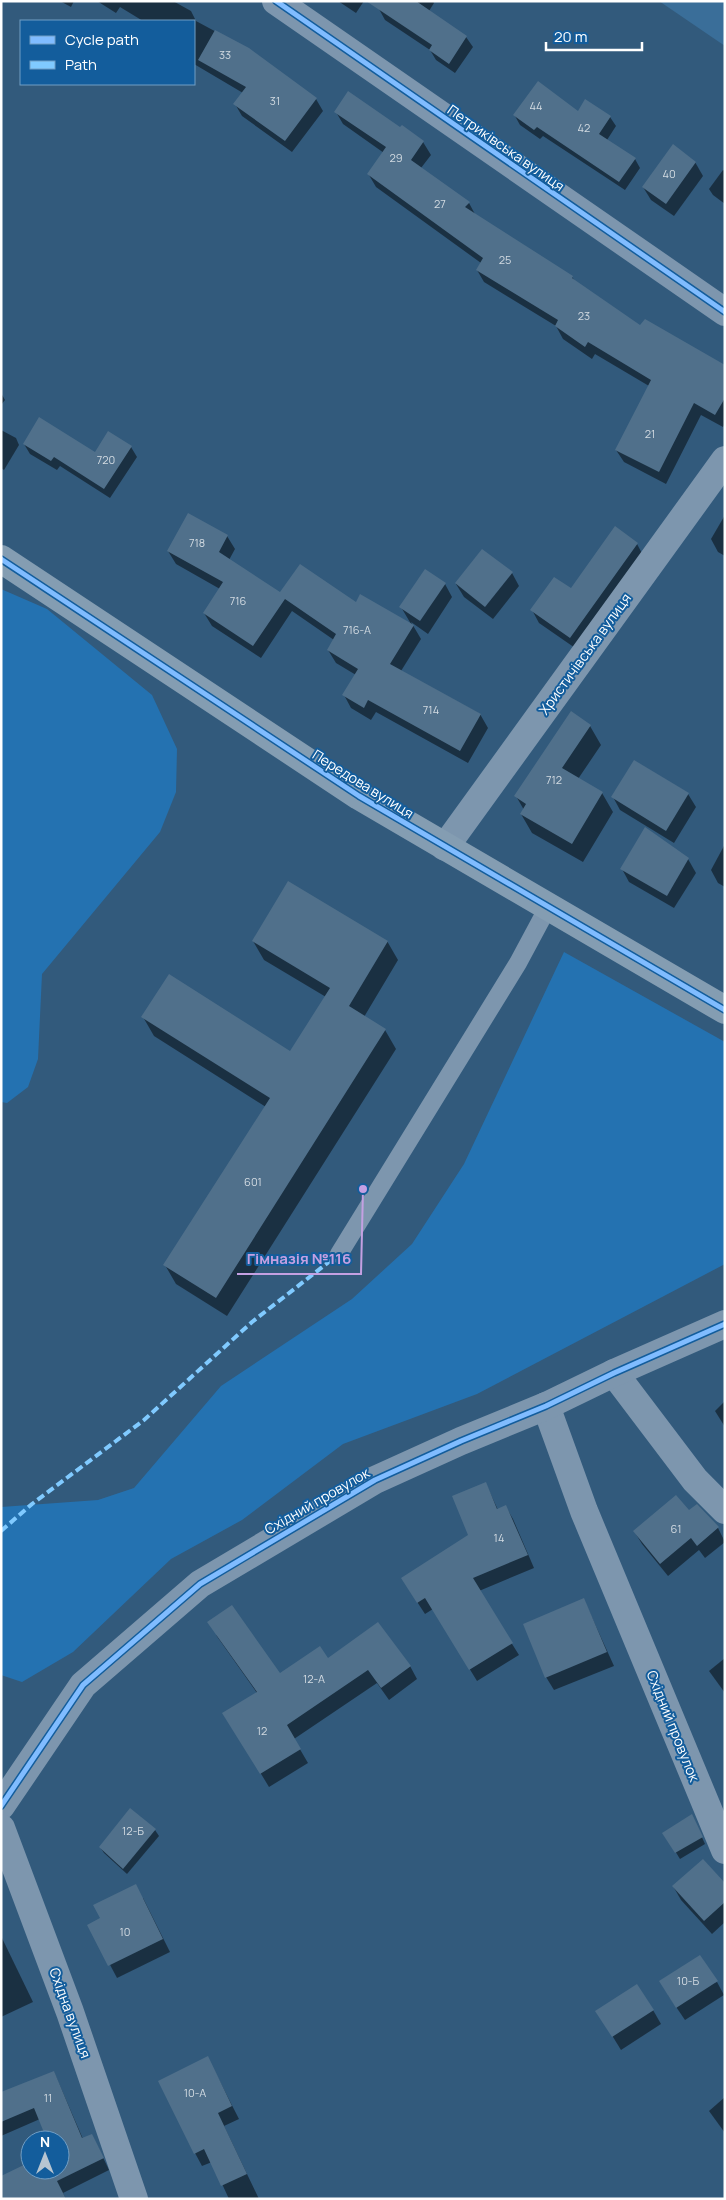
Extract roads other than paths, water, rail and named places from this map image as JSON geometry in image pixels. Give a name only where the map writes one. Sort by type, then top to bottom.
[{"type":"street","name":"Петриківська вулиця","points":[[276,1],[725,312]]},
{"type":"street","name":"Христичівська вулиця","points":[[445,847],[722,470]]},
{"type":"street","name":"Передова вулиця","points":[[1,559],[359,796],[725,1010]]},
{"type":"street","name":"Східний провулок","points":[[1,1806],[84,1685],[200,1584],[375,1480],[461,1441],[546,1406],[614,1373],[725,1324]]},
{"type":"street","points":[[614,1373],[695,1480],[725,1510]]},
{"type":"street","name":"Східний провулок","points":[[546,1406],[584,1511],[725,1850]]},
{"type":"street","name":"Східна вулиця","points":[[1,1828],[70,2012],[134,2199]]},
{"type":"lane","points":[[339,1254],[512,971],[548,907]]},
{"type":"place","name":"Гімназія №116","points":[[363,1189]]}]
